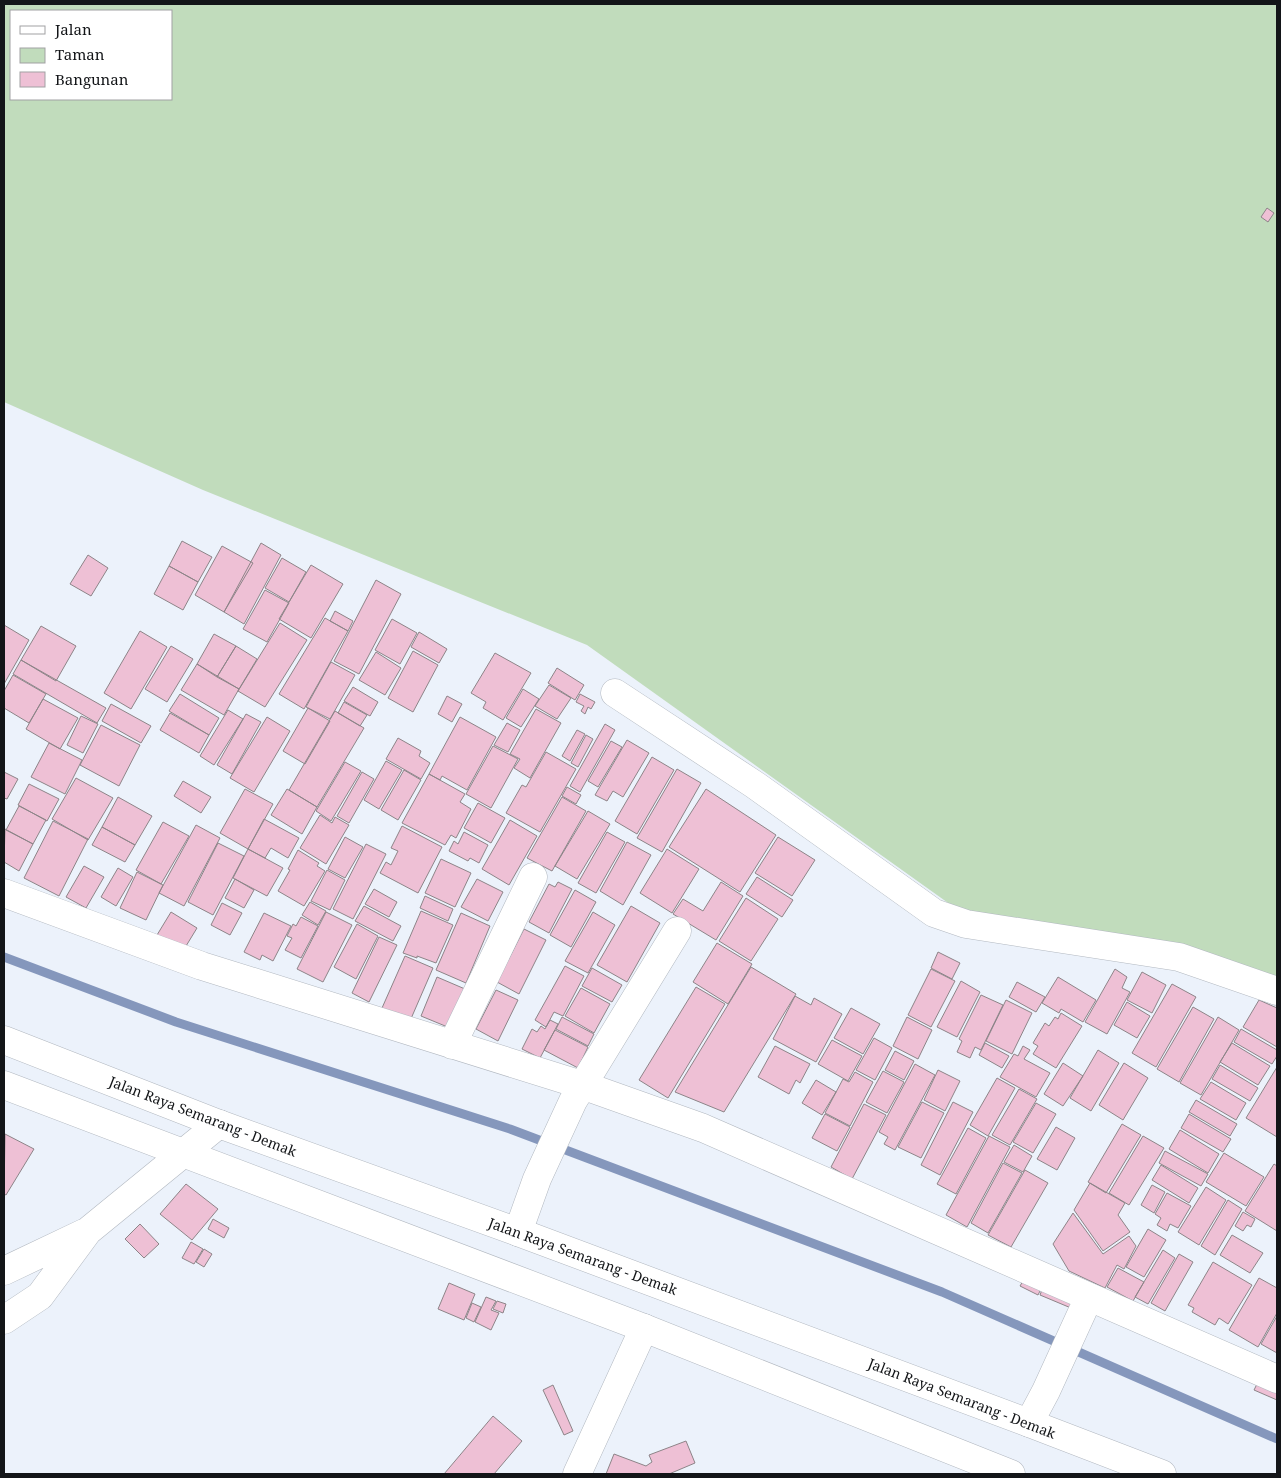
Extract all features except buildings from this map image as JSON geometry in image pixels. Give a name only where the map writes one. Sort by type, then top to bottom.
[{"type":"main road","points":[[614,693],[755,785],[934,913],[966,924],[1179,957],[1277,991]]},
{"type":"main road","points":[[452,1045],[533,877]]},
{"type":"main road","points":[[4,894],[202,966],[452,1045],[577,1093],[703,1128],[1085,1306],[1277,1380]]},
{"type":"main road","points":[[518,1232],[537,1179],[577,1093],[677,931]]},
{"type":"main road","name":"Jalan Raya Semarang - Demak","points":[[4,1040],[219,1124],[518,1232],[1162,1474]]},
{"type":"main road","points":[[4,1085],[644,1328],[1011,1474]]},
{"type":"main road","points":[[4,1271],[88,1231],[219,1124]]},
{"type":"main road","points":[[4,1320],[40,1296],[88,1231]]},
{"type":"main road","points":[[1029,1423],[1046,1391],[1085,1306]]},
{"type":"main road","points":[[577,1474],[644,1328]]},
{"type":"green space","points":[[4,4],[1277,4],[1277,983],[972,920],[587,645],[203,490],[4,402]]},
{"type":"waterway","points":[[4,957],[176,1022],[510,1129],[942,1292],[1277,1439]]}]
